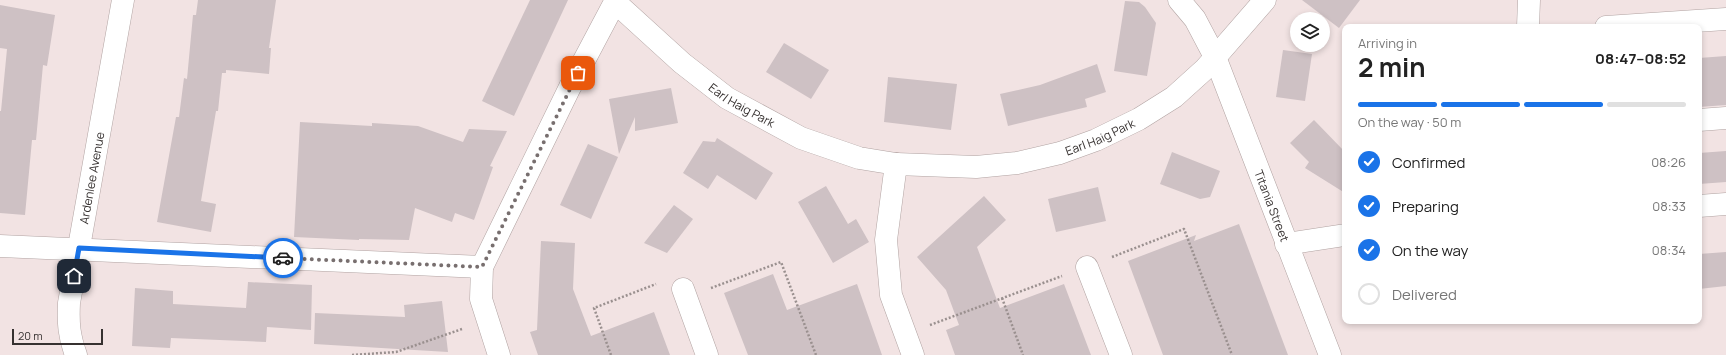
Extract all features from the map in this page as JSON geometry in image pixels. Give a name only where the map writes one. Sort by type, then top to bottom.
[{"type":"street","name":"Ardenlee Avenue","points":[[76,355],[68,325],[69,303],[123,0]]},
{"type":"street","points":[[1179,0],[1195,19],[1215,57]]},
{"type":"street","name":"Earl Haig Park","points":[[616,1],[682,63],[727,98],[800,138],[859,158],[896,164],[976,168],[1017,163],[1060,153],[1096,140],[1145,116],[1174,97],[1205,69],[1265,0]]},
{"type":"street","points":[[1528,24],[1529,0]]},
{"type":"street","points":[[499,355],[481,299],[482,267],[570,87],[616,1]]},
{"type":"street","points":[[1651,24],[1726,19]]},
{"type":"street","name":"Titania Street","points":[[1215,57],[1330,355]]},
{"type":"street","points":[[1702,120],[1726,118]]},
{"type":"street","points":[[896,164],[886,240],[891,295],[913,355]]},
{"type":"street","points":[[1702,206],[1726,204]]},
{"type":"street","points":[[1286,244],[1342,235]]},
{"type":"street","points":[[0,246],[79,248],[482,267]]},
{"type":"street","points":[[1087,267],[1121,355]]},
{"type":"street","points":[[682,289],[707,355]]},
{"type":"path","points":[[905,335],[1184,229],[1232,355]]},
{"type":"path","points":[[611,355],[594,308],[662,281],[682,289],[709,289],[781,262],[816,355]]},
{"type":"path","points":[[1002,298],[1023,355]]},
{"type":"path","points":[[352,355],[396,354],[489,324]]},
{"type":"building","points":[[198,0],[276,0],[269,48],[271,48],[269,74],[226,70],[226,73],[222,73],[218,111],[216,111],[201,201],[216,204],[211,232],[157,222],[176,117],[179,117],[184,78],[187,79],[193,15],[196,15]]},
{"type":"building","points":[[530,0],[568,0],[514,116],[482,101]]},
{"type":"building","points":[[1302,0],[1360,0],[1339,28],[1330,21],[1330,12],[1318,12]]},
{"type":"building","points":[[1125,1],[1139,2],[1145,7],[1156,23],[1147,76],[1114,71]]},
{"type":"building","points":[[0,5],[55,15],[47,66],[43,65],[36,140],[32,140],[25,215],[0,213],[0,111],[7,49],[0,48]]},
{"type":"building","points":[[784,43],[829,70],[811,99],[766,72]]},
{"type":"building","points":[[1283,50],[1312,54],[1305,101],[1276,97]]},
{"type":"building","points":[[1726,56],[1726,105],[1702,107],[1702,58]]},
{"type":"building","points":[[1097,64],[1106,92],[1085,99],[1087,107],[1008,126],[1000,94],[1040,85]]},
{"type":"building","points":[[888,77],[957,84],[951,130],[884,122]]},
{"type":"building","points":[[671,88],[678,123],[635,131],[635,117],[619,154],[609,99]]},
{"type":"building","points":[[1314,120],[1342,149],[1342,191],[1305,168],[1309,162],[1290,143]]},
{"type":"building","points":[[300,122],[372,126],[372,123],[418,126],[463,142],[469,129],[507,131],[490,166],[493,167],[474,220],[455,213],[452,222],[415,208],[409,240],[359,240],[294,237]]},
{"type":"building","points":[[717,138],[773,173],[756,200],[717,175],[708,189],[683,173],[703,141],[715,142]]},
{"type":"building","points":[[588,144],[618,157],[591,219],[560,205]]},
{"type":"building","points":[[1726,151],[1726,182],[1702,184],[1702,153]]},
{"type":"building","points":[[1172,152],[1220,171],[1210,197],[1200,199],[1160,184]]},
{"type":"building","points":[[826,186],[848,224],[856,219],[869,242],[833,263],[798,202]]},
{"type":"building","points":[[1098,187],[1106,221],[1056,232],[1048,199]]},
{"type":"building","points":[[984,196],[1006,220],[977,247],[1000,308],[1064,284],[1091,355],[955,355],[946,330],[959,325],[946,290],[917,257]]},
{"type":"building","points":[[674,205],[693,219],[667,253],[644,243]]},
{"type":"building","points":[[1239,224],[1288,355],[1163,355],[1128,261],[1196,235],[1194,241]]},
{"type":"building","points":[[541,241],[575,243],[573,289],[591,336],[654,312],[670,355],[538,355],[530,332],[537,330]]},
{"type":"building","points":[[1726,252],[1726,286],[1702,289],[1702,254]]},
{"type":"building","points":[[773,274],[787,310],[857,284],[882,355],[748,355],[724,293]]},
{"type":"building","points":[[248,282],[312,285],[311,330],[267,327],[266,342],[171,338],[170,348],[132,346],[135,288],[173,291],[173,304],[246,308]]},
{"type":"building","points":[[442,301],[448,352],[314,344],[315,313],[405,317],[404,305]]},
{"type":"way so far","points":[[283,258],[482,267],[578,73]]},
{"type":"route","points":[[74,276],[79,248],[283,258]]}]
